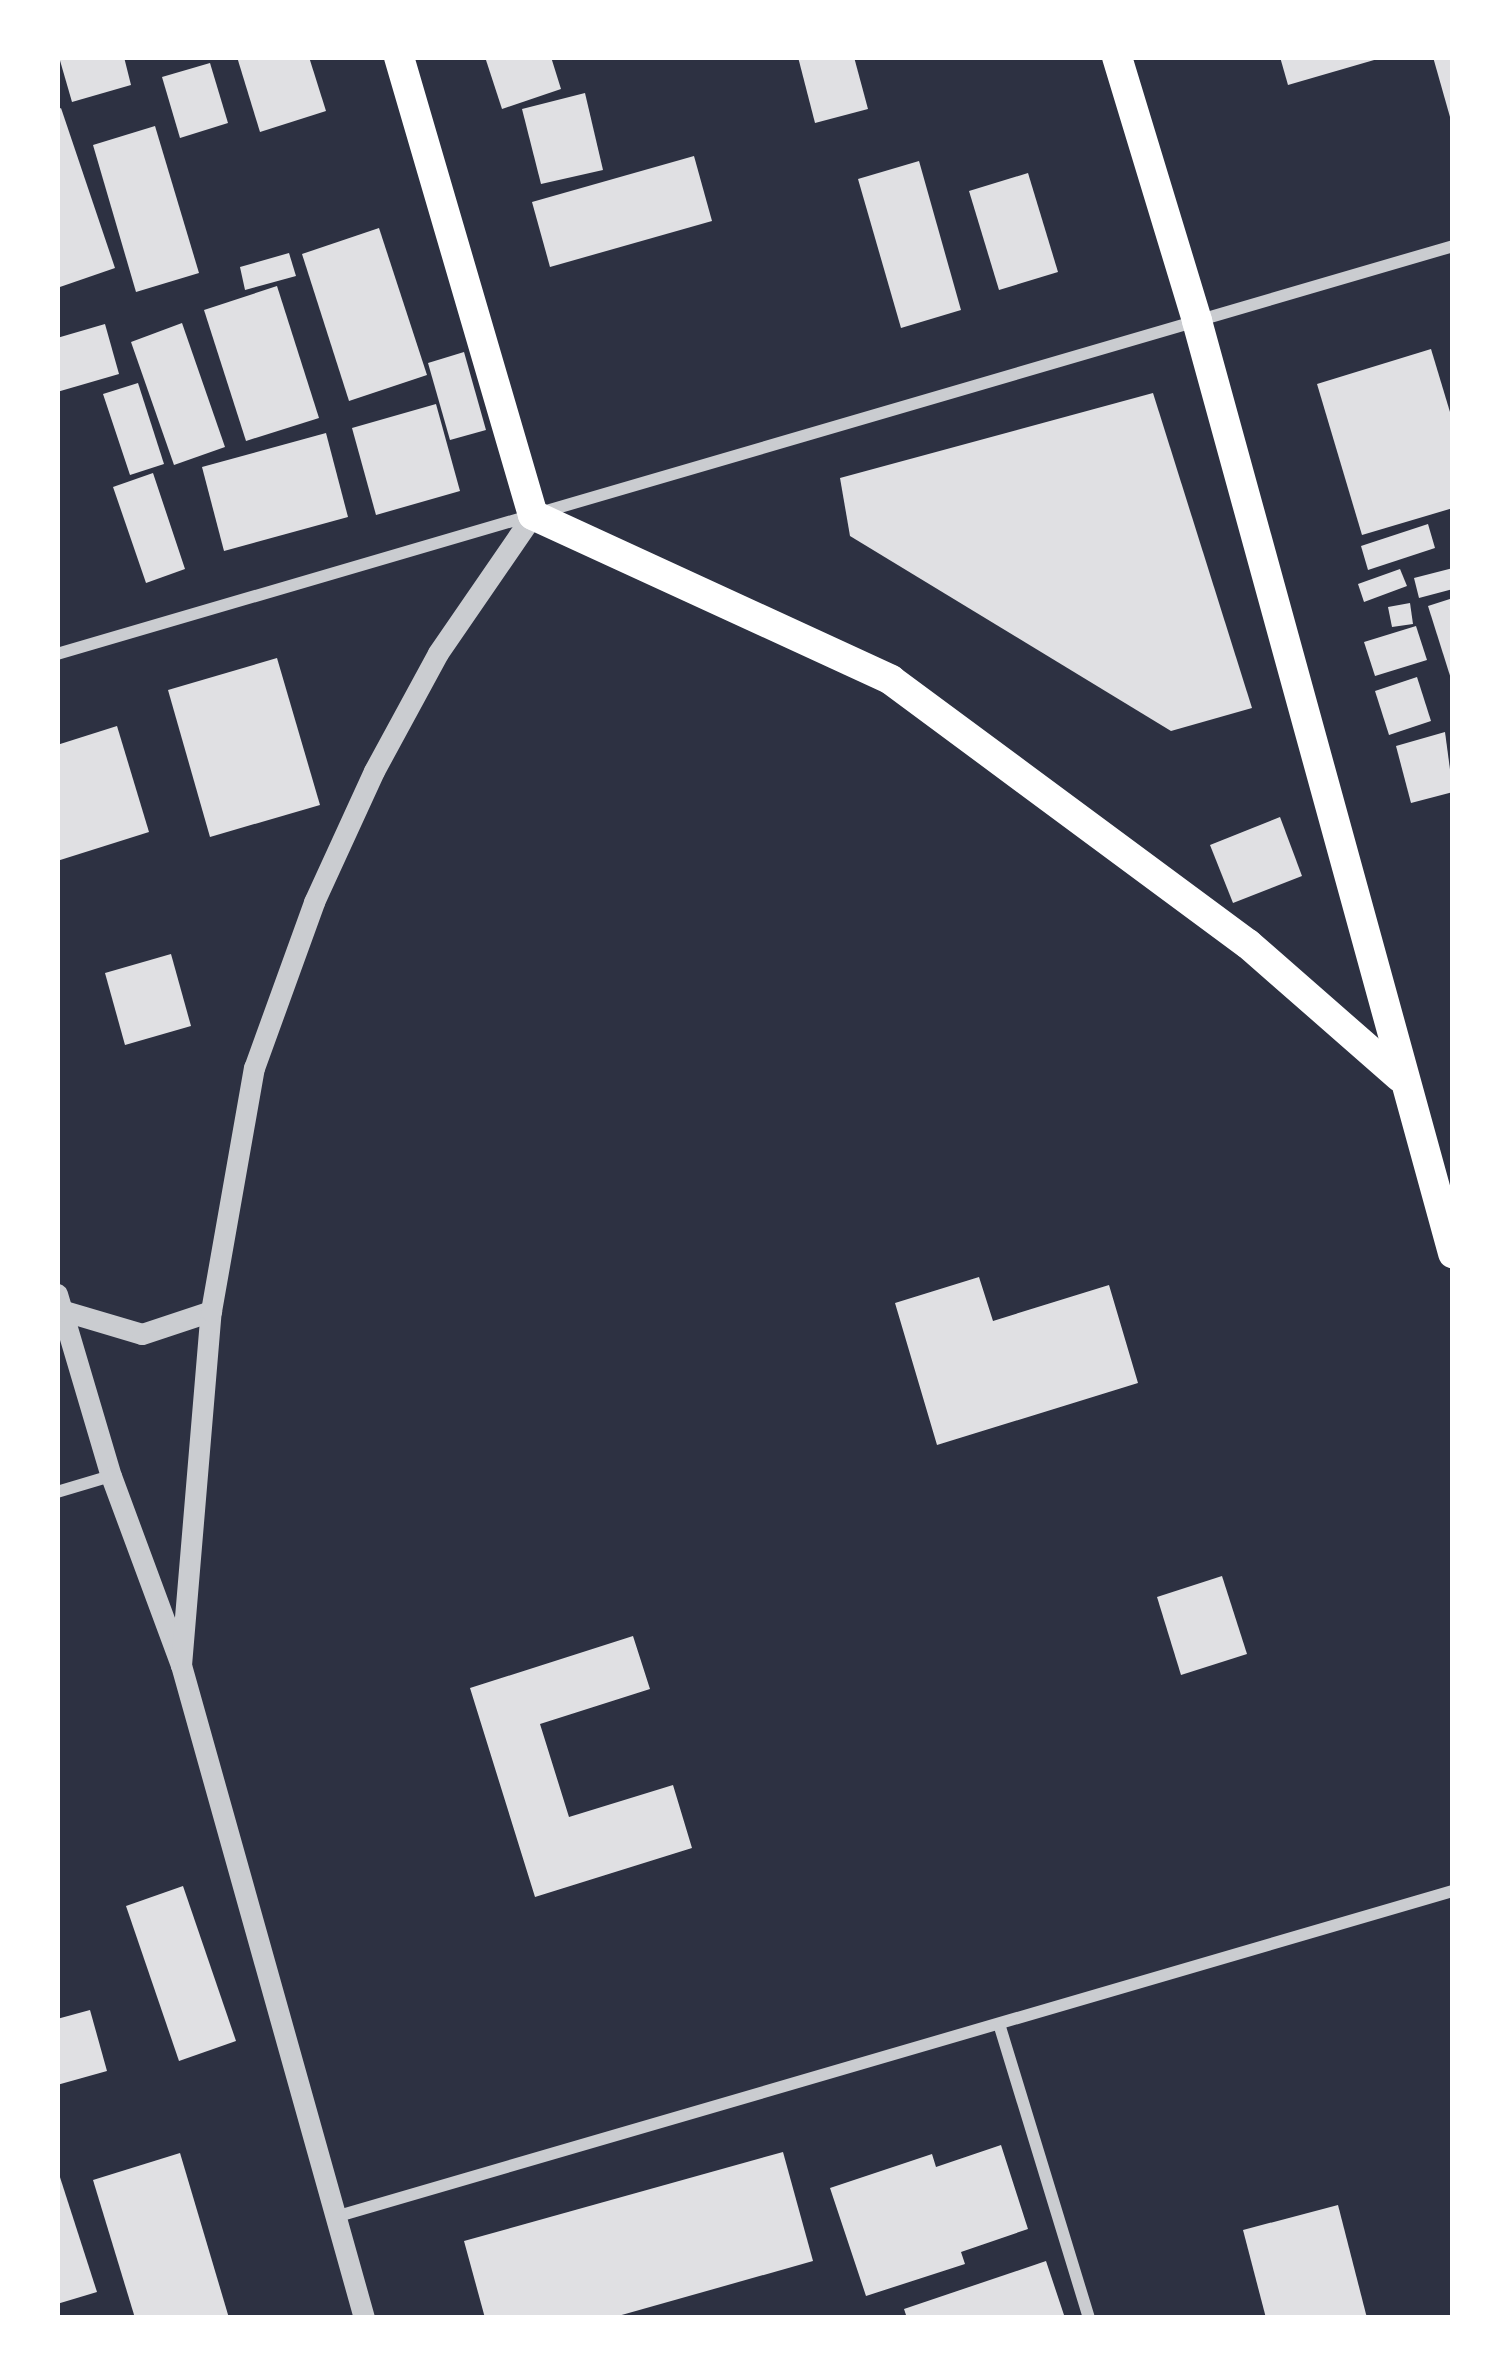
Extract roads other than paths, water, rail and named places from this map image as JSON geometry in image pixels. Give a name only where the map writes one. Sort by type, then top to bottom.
[{"type":"main road","points":[[399,57],[533,514],[891,680],[1248,944],[1399,1076]]},
{"type":"main road","points":[[1117,57],[1197,321],[1399,1076],[1453,1253]]},
{"type":"street","points":[[57,654],[1453,246]]},
{"type":"street","points":[[182,1665],[211,1311],[254,1068],[314,902],[438,653],[533,514]]},
{"type":"street","points":[[59,1302],[142,1334],[211,1311]]},
{"type":"street","points":[[59,1302],[111,1475],[182,1665],[364,2318]]},
{"type":"street","points":[[57,1492],[111,1475]]},
{"type":"street","points":[[334,2217],[1453,1892]]},
{"type":"street","points":[[1000,2027],[1089,2318]]}]
